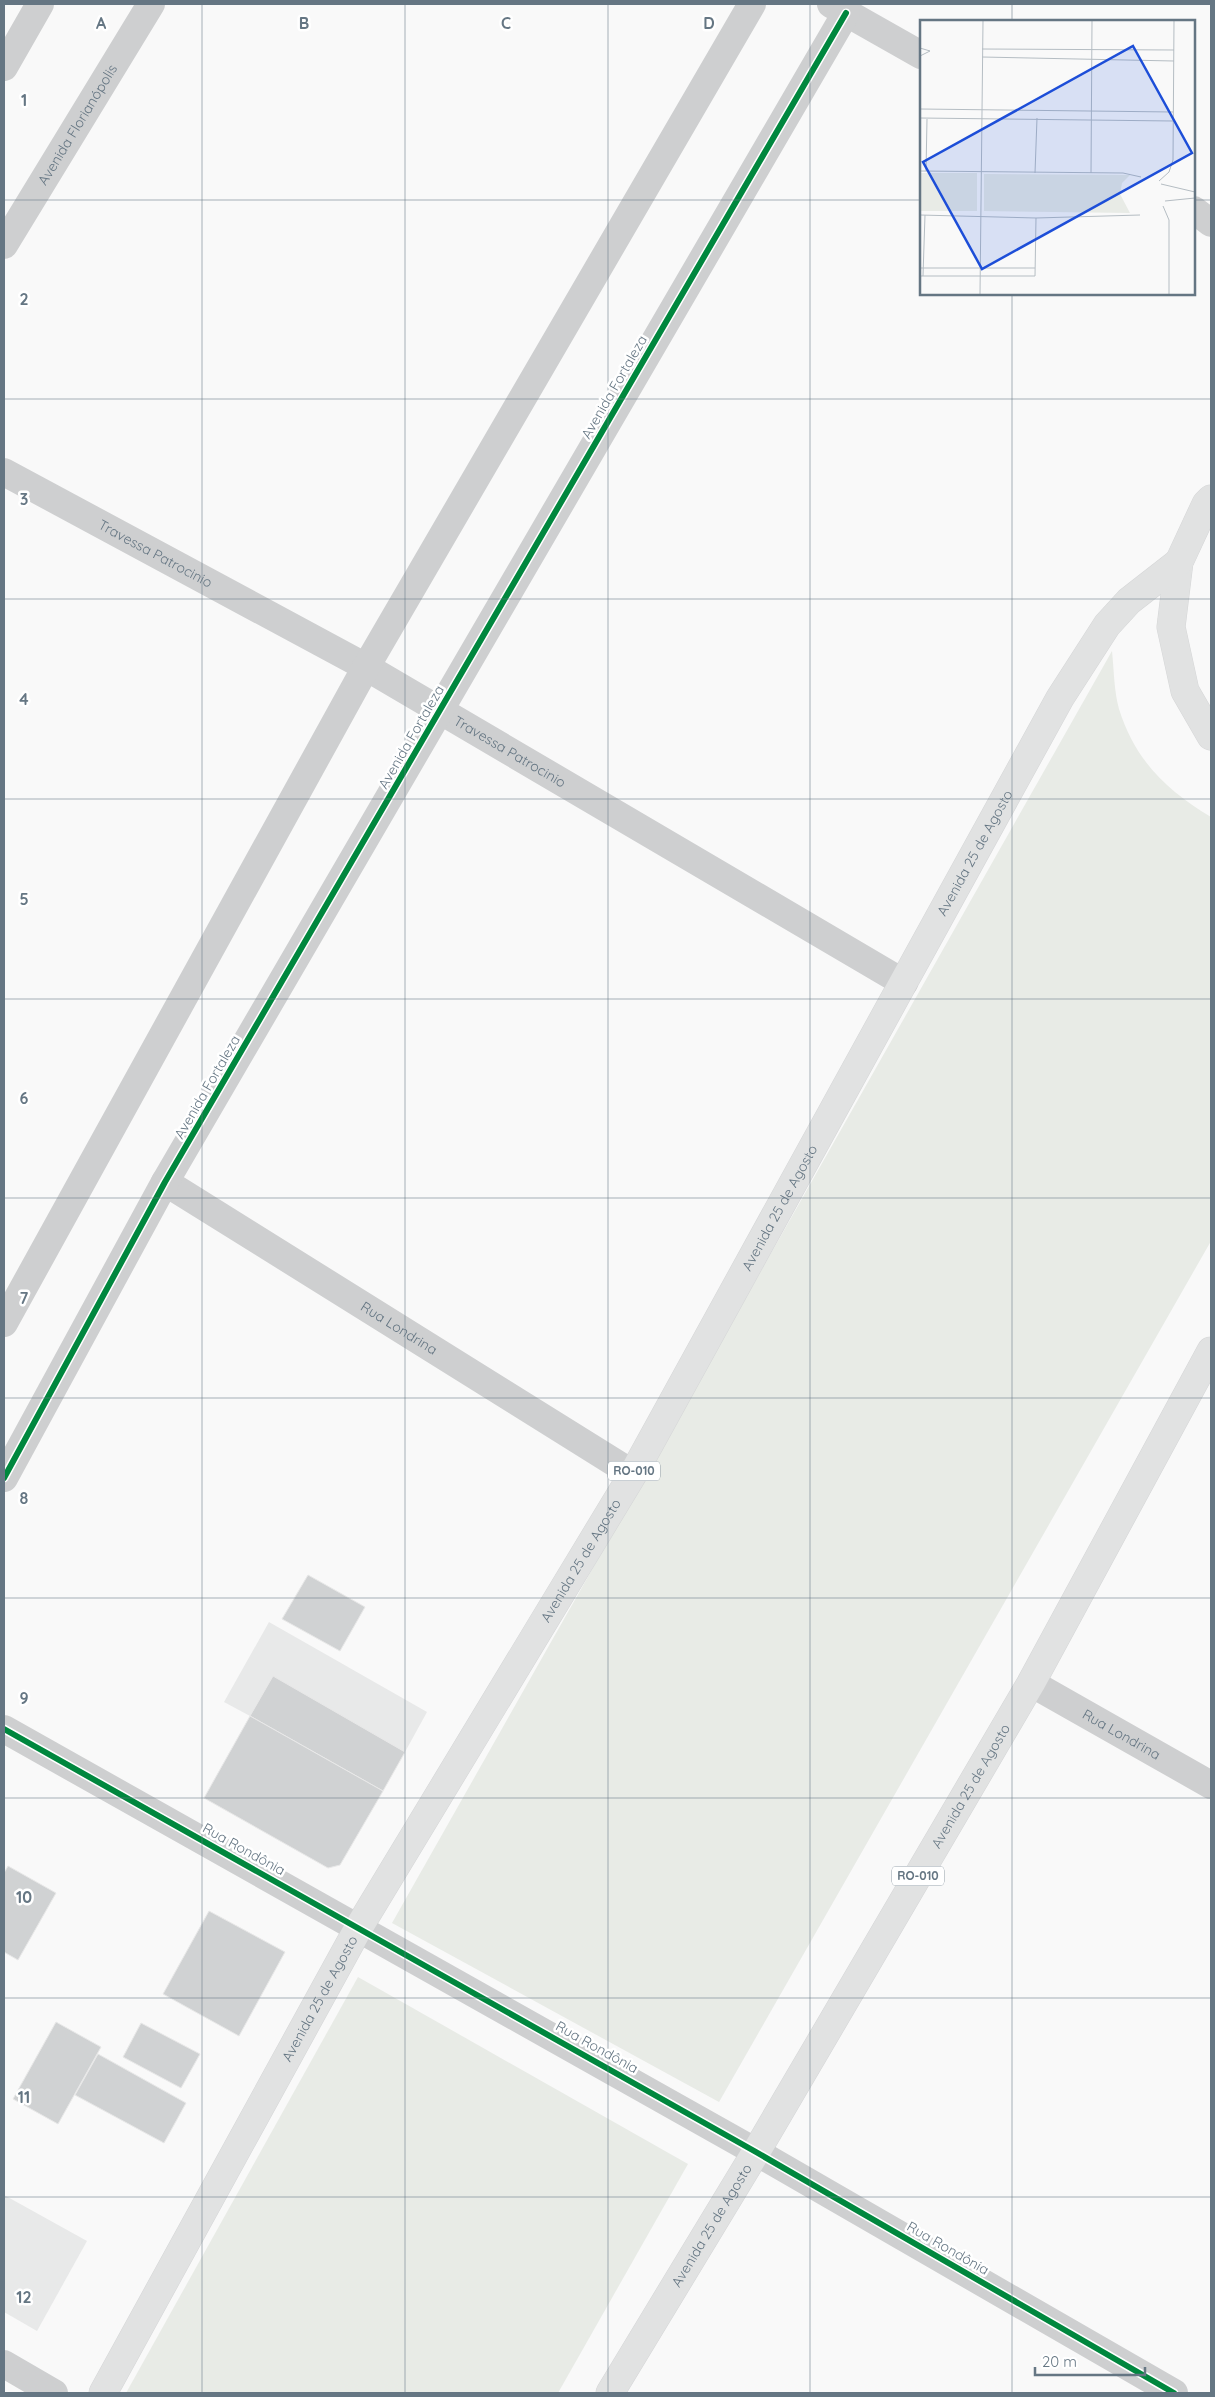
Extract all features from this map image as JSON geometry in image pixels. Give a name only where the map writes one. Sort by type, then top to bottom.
[{"type":"main road","points":[[1211,499],[1206,504],[1179,562],[1171,627],[1184,691],[1211,736]]},
{"type":"main road","name":"Avenida 25 de Agosto","points":[[103,2393],[359,1927],[633,1474],[1060,698],[1107,625],[1129,601],[1179,562]]},
{"type":"main road","name":"Avenida 25 de Agosto","points":[[610,2393],[756,2152],[1031,1683],[1211,1351]]},
{"type":"street","points":[[4,67],[40,4]]},
{"type":"street","name":"Avenida Florianópolis","points":[[4,245],[151,4]]},
{"type":"street","points":[[4,1323],[366,667],[752,4]]},
{"type":"street","points":[[838,8],[920,54]]},
{"type":"street","name":"Avenida Fortaleza","points":[[4,1478],[165,1182],[441,711],[838,8]]},
{"type":"street","points":[[1195,211],[1211,223]]},
{"type":"street","name":"Travessa Patrocinio","points":[[4,472],[366,667],[904,983]]},
{"type":"street","name":"Rua Londrina","points":[[165,1182],[633,1474]]},
{"type":"street","name":"Rua Londrina","points":[[1031,1683],[1211,1785]]},
{"type":"street","name":"Rua Rondônia","points":[[4,1729],[756,2152],[1174,2393]]},
{"type":"street","points":[[4,2364],[54,2393]]},
{"type":"shaded area","points":[[1112,651],[1117,702],[1134,744],[1154,772],[1166,784],[1211,817],[1211,1241],[719,2102],[392,1923]]},
{"type":"shaded area","points":[[269,1622],[427,1712],[405,1752],[273,1677],[250,1716],[224,1702]]},
{"type":"shaded area","points":[[358,1977],[688,2164],[558,2393],[126,2393]]},
{"type":"shaded area","points":[[4,2195],[87,2241],[37,2331],[4,2312]]},
{"type":"building","points":[[308,1575],[365,1607],[340,1651],[282,1619]]},
{"type":"building","points":[[273,1676],[405,1752],[383,1791],[250,1716]]},
{"type":"building","points":[[250,1716],[383,1791],[340,1865],[328,1868],[204,1798]]},
{"type":"building","points":[[8,1866],[56,1893],[18,1960],[4,1952],[4,1873]]},
{"type":"building","points":[[209,1911],[285,1952],[239,2036],[163,1994]]},
{"type":"building","points":[[56,2022],[101,2047],[58,2124],[13,2099]]},
{"type":"building","points":[[141,2023],[200,2054],[181,2088],[123,2057]]},
{"type":"building","points":[[98,2054],[186,2103],[164,2143],[75,2095]]},
{"type":"cycle path","points":[[4,1478],[165,1182],[846,13]]},
{"type":"cycle path","points":[[4,1729],[756,2152],[1174,2393]]}]
